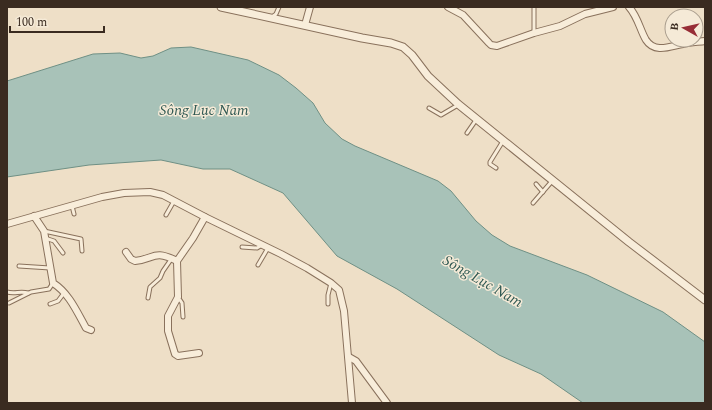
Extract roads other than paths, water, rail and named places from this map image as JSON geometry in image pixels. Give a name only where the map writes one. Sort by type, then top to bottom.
[{"type":"street","points":[[221,7],[362,38],[391,42],[403,47],[412,55],[428,76],[476,120],[629,242],[705,300]]},
{"type":"street","points":[[305,25],[310,7]]},
{"type":"street","points":[[448,7],[463,15],[491,45],[502,45],[534,33],[560,26],[585,14],[612,7]]},
{"type":"street","points":[[629,7],[636,16],[647,42],[654,48],[662,49],[705,41]]},
{"type":"street","points":[[7,224],[124,192],[150,192],[164,195],[175,200],[205,217],[265,246],[331,282],[339,290],[344,311],[352,403]]},
{"type":"street","points":[[34,216],[44,231],[46,238],[53,283],[64,293],[86,328],[91,330]]},
{"type":"street","points":[[199,353],[178,356],[173,351],[168,331],[168,316],[177,300],[174,260],[193,238],[205,217]]},
{"type":"street","points":[[126,252],[135,262],[156,255],[174,260]]},
{"type":"street","points":[[349,357],[356,361],[388,403]]},
{"type":"lane","points":[[270,18],[276,14],[279,7]]},
{"type":"lane","points":[[534,7],[534,33]]},
{"type":"lane","points":[[429,108],[442,115],[458,104]]},
{"type":"lane","points":[[467,133],[476,120]]},
{"type":"lane","points":[[496,168],[490,164],[490,162],[503,141]]},
{"type":"lane","points":[[533,203],[553,180]]},
{"type":"lane","points":[[536,184],[543,192]]},
{"type":"lane","points":[[166,215],[175,200]]},
{"type":"lane","points":[[71,206],[74,214]]},
{"type":"lane","points":[[44,231],[81,239],[82,251]]},
{"type":"lane","points":[[46,238],[54,240],[63,253]]},
{"type":"lane","points":[[242,247],[257,248],[265,246]]},
{"type":"lane","points":[[258,265],[265,246]]},
{"type":"lane","points":[[148,298],[150,287],[160,278],[163,271],[174,260]]},
{"type":"lane","points":[[19,266],[50,268]]},
{"type":"lane","points":[[328,304],[328,295],[331,282]]},
{"type":"lane","points":[[7,292],[28,293],[46,290],[49,289],[53,283]]},
{"type":"lane","points":[[9,304],[28,293]]},
{"type":"lane","points":[[50,304],[58,301],[64,293]]},
{"type":"lane","points":[[177,300],[180,300],[182,303],[183,317]]},
{"type":"water","name":"Sông Lục Nam","points":[[191,47],[248,60],[279,75],[313,103],[325,123],[342,139],[355,146],[438,181],[451,191],[476,221],[492,235],[510,246],[587,275],[663,312],[705,342],[705,403],[583,403],[541,374],[499,355],[397,289],[337,256],[283,193],[230,169],[203,169],[161,160],[89,165],[7,177],[7,81],[93,54],[120,53],[141,58],[153,56],[171,48]]}]
